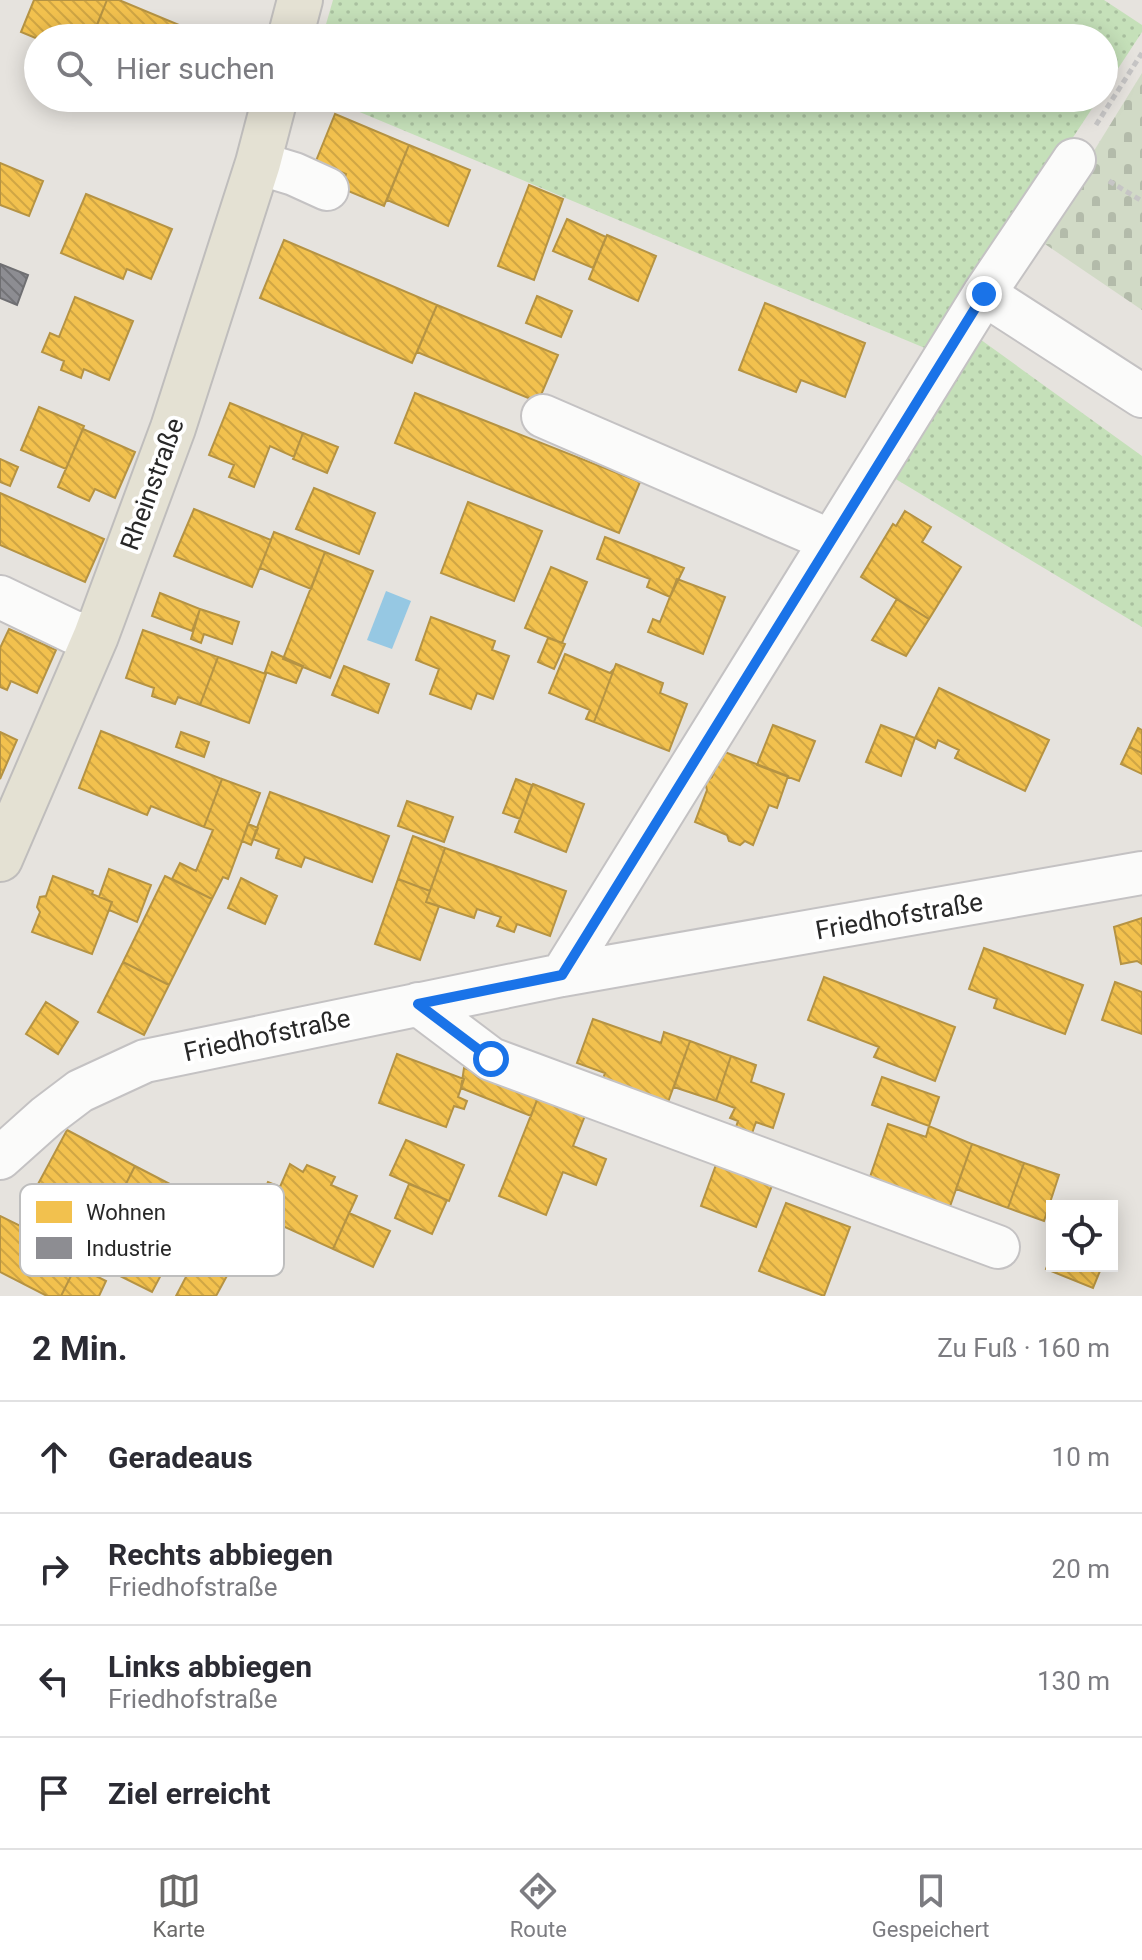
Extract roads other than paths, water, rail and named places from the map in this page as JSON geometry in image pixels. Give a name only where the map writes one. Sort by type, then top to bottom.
[{"type":"main road","points":[[294,24],[300,0]]},
{"type":"main road","name":"Rheinstraße","points":[[0,859],[96,636],[173,428],[258,163],[271,112]]},
{"type":"street","points":[[562,975],[984,294],[1074,160]]},
{"type":"street","points":[[258,163],[294,174],[327,189]]},
{"type":"street","points":[[984,294],[1142,396]]},
{"type":"street","points":[[543,416],[831,541]]},
{"type":"street","points":[[0,597],[73,632],[96,636]]},
{"type":"street","name":"Friedhofstraße","points":[[0,1158],[80,1091],[145,1061],[562,975],[1142,873]]},
{"type":"street","points":[[418,1004],[491,1059],[998,1247]]},
{"type":"water","points":[[386,591],[411,601],[392,649],[367,640]]}]
